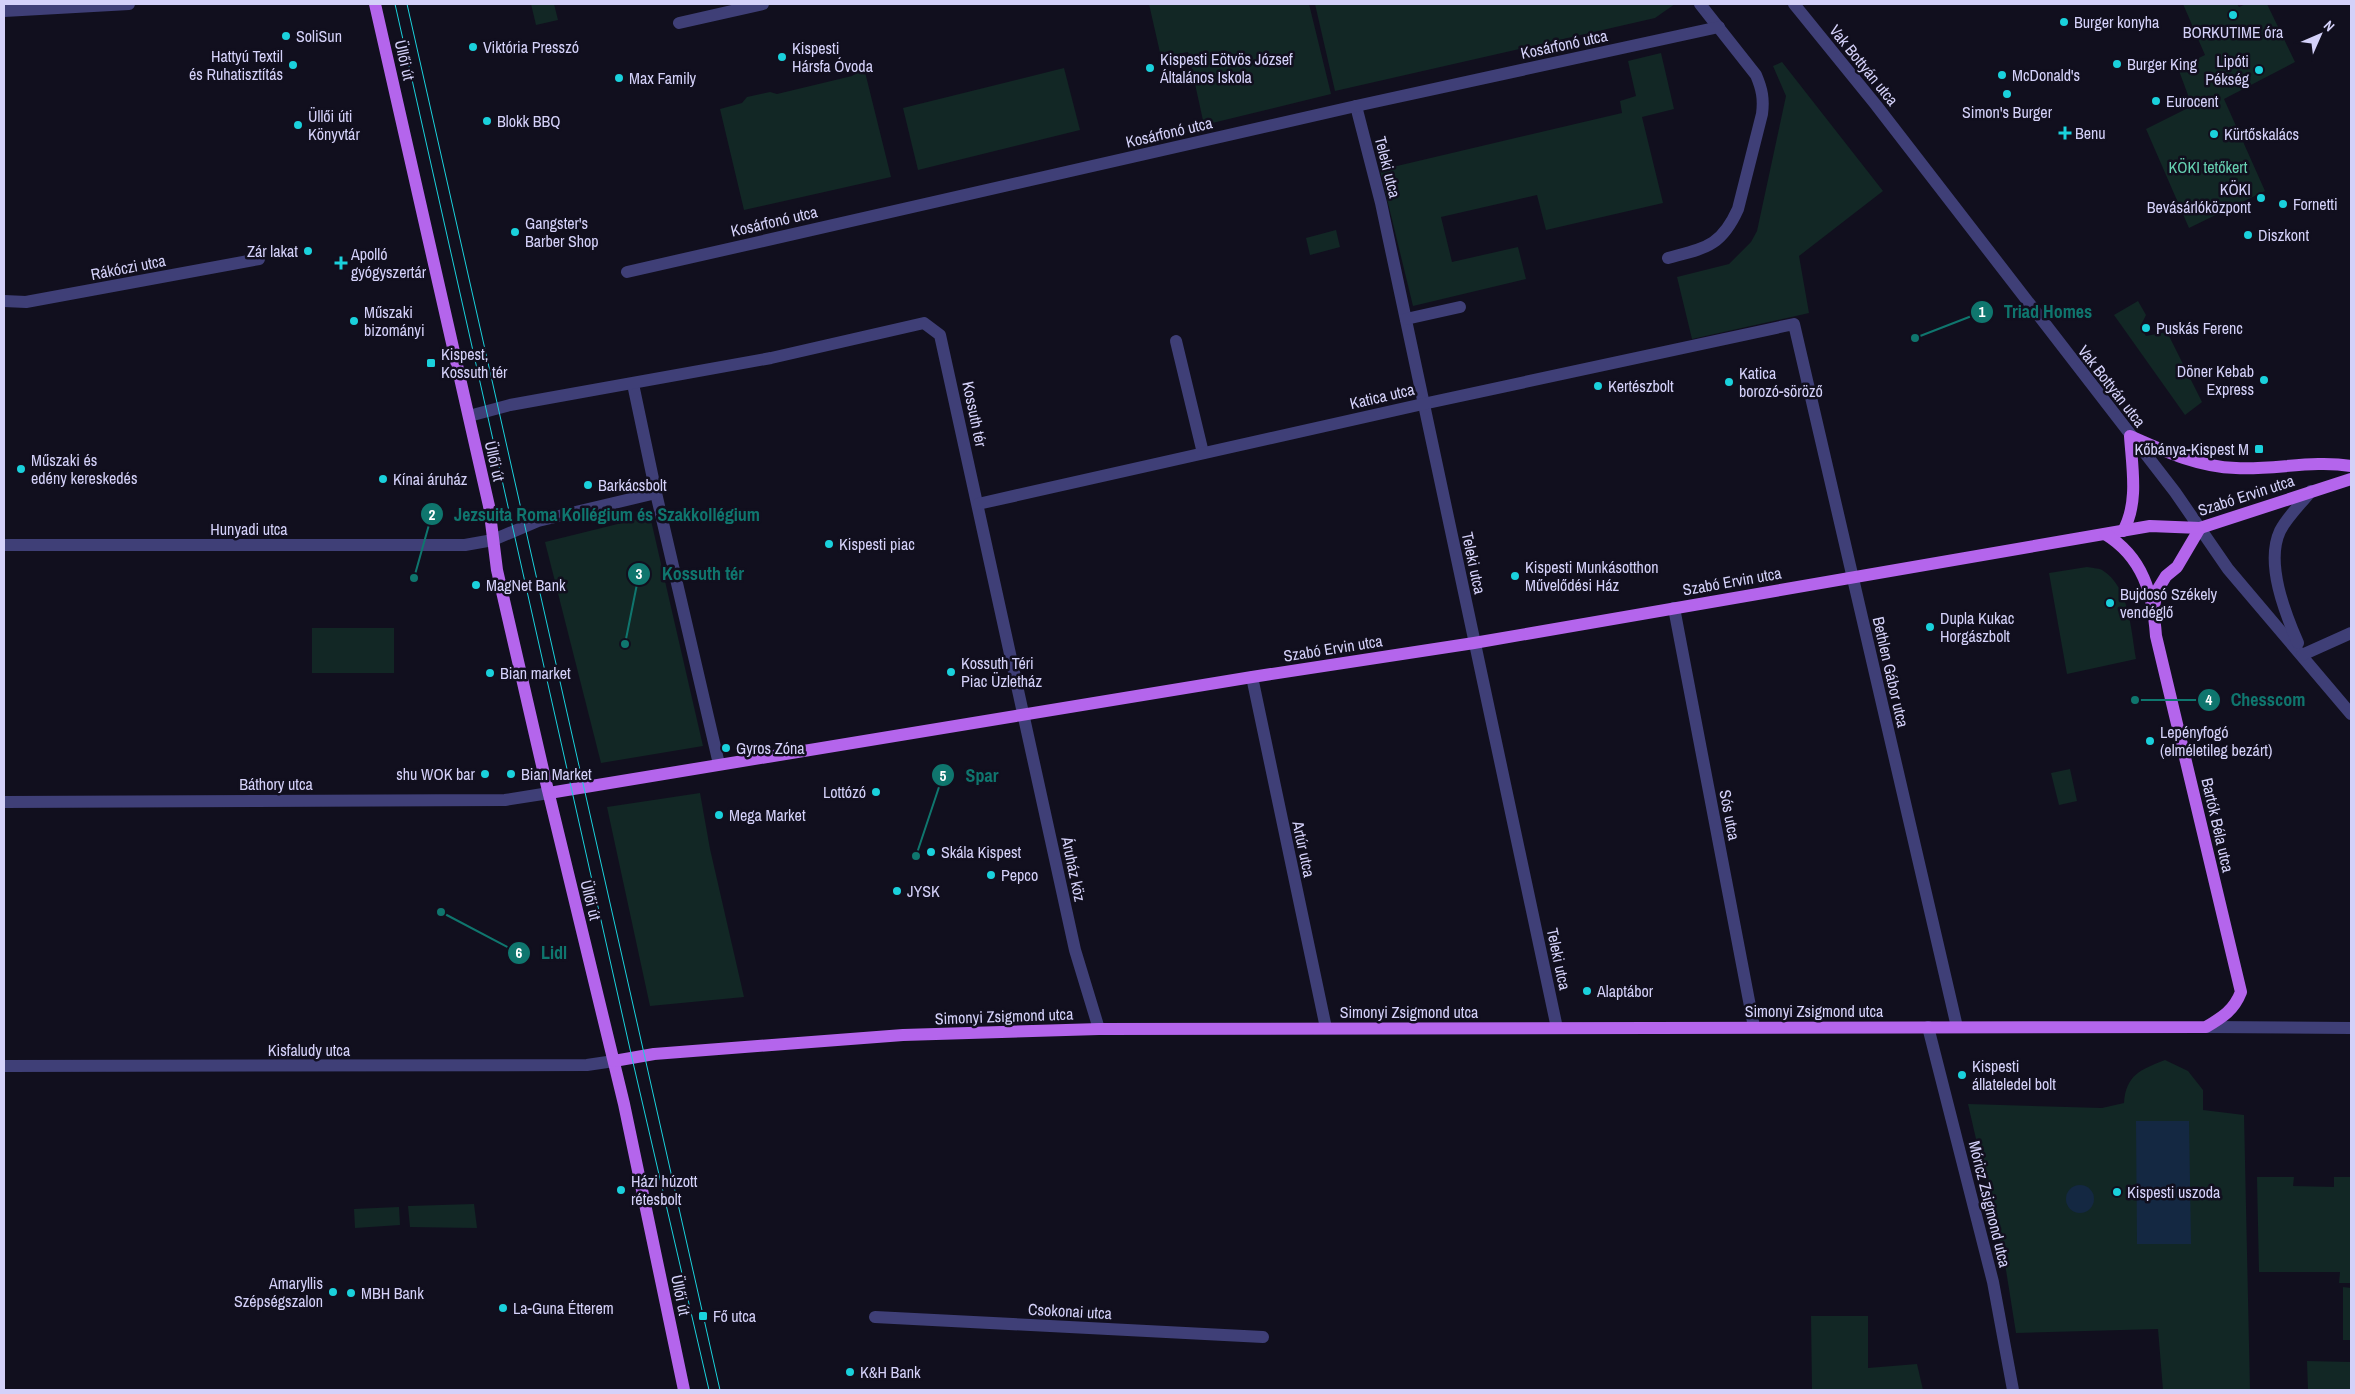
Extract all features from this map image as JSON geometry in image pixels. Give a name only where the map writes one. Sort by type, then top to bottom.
[{"type":"main road","name":"Üllői út","points":[[375,4],[489,506],[497,570],[614,1061],[684,1390]]},
{"type":"main road","points":[[2124,531],[2130,519],[2133,503],[2130,436],[2204,465],[2236,468],[2351,466]]},
{"type":"main road","name":"Szabó Ervin utca","points":[[1024,714],[1474,643],[2150,526],[2200,528],[2351,479]]},
{"type":"main road","points":[[2154,606],[2158,589],[2166,576],[2177,567],[2200,528]]},
{"type":"main road","name":"Bartók Béla utca","points":[[2105,534],[2128,551],[2137,564],[2154,606],[2156,636],[2241,992],[2236,1003],[2226,1016],[2206,1027]]},
{"type":"main road","points":[[549,793],[1024,714]]},
{"type":"main road","name":"Simonyi Zsigmond utca","points":[[614,1061],[654,1054],[903,1035],[1099,1029],[2206,1027]]},
{"type":"street","points":[[4,11],[129,4]]},
{"type":"street","points":[[679,23],[763,4]]},
{"type":"street","points":[[1668,258],[1713,244],[1732,222],[1738,209],[1762,114],[1763,94],[1756,75],[1700,4]]},
{"type":"street","name":"Vak Bottyán utca","points":[[1794,4],[1876,105],[2175,492],[2228,569],[2351,714]]},
{"type":"street","name":"Kosárfonó utca","points":[[627,272],[1356,106],[1719,27]]},
{"type":"street","name":"Teleki utca","points":[[1356,106],[1381,203],[1557,1028]]},
{"type":"street","name":"Rákóczi utca","points":[[4,301],[26,302],[259,259]]},
{"type":"street","points":[[1406,319],[1460,307]]},
{"type":"street","name":"Kossuth tér","points":[[469,416],[510,405],[633,384],[807,350],[924,323],[940,335],[1024,714]]},
{"type":"street","name":"Katica utca","points":[[978,504],[1423,404],[1794,324]]},
{"type":"street","name":"Bethlen Gábor utca","points":[[1794,324],[1957,1027]]},
{"type":"street","points":[[1176,341],[1203,453]]},
{"type":"street","points":[[633,384],[656,493],[719,764]]},
{"type":"street","points":[[2311,491],[2280,531],[2273,557],[2288,620],[2302,655],[2351,633]]},
{"type":"street","points":[[493,540],[538,520],[656,493]]},
{"type":"street","name":"Hunyadi utca","points":[[4,545],[465,545],[493,540]]},
{"type":"street","name":"Sós utca","points":[[1674,608],[1754,1027]]},
{"type":"street","name":"Artúr utca","points":[[1252,677],[1326,1028]]},
{"type":"street","name":"Áruház köz","points":[[1024,714],[1075,950],[1099,1029]]},
{"type":"street","name":"Báthory utca","points":[[4,802],[505,800],[549,793]]},
{"type":"street","name":"Móricz Zsigmond utca","points":[[1928,1027],[1993,1282],[2013,1390]]},
{"type":"street","name":"Simonyi Zsigmond utca","points":[[2206,1027],[2351,1028]]},
{"type":"street","name":"Kisfaludy utca","points":[[4,1066],[577,1065],[614,1061]]},
{"type":"street","name":"Csokonai utca","points":[[875,1317],[1263,1337]]},
{"type":"green space","points":[[531,4],[554,4],[558,20],[536,25]]},
{"type":"green space","points":[[1149,4],[1309,4],[1331,94],[1204,125],[1188,52],[1161,57]]},
{"type":"green space","points":[[1315,4],[1675,4],[1655,18],[1335,91]]},
{"type":"green space","name":"KÖKI tetőkert","points":[[2183,4],[2237,4],[2239,7],[2246,4],[2267,4],[2295,62],[2224,99],[2265,191],[2189,228],[2146,129],[2192,106],[2178,68],[2205,55]]},
{"type":"green space","points":[[1661,53],[1674,109],[1642,117],[1663,203],[1546,230],[1537,195],[1441,217],[1452,262],[1518,247],[1526,279],[1413,306],[1380,170],[1622,113],[1620,101],[1636,96],[1628,61]]},
{"type":"green space","points":[[1782,62],[1883,191],[1799,256],[1809,313],[1692,339],[1677,277],[1729,264],[1751,242],[1757,231],[1786,96],[1773,66]]},
{"type":"green space","points":[[1064,68],[1080,130],[918,170],[903,108]]},
{"type":"green space","points":[[858,72],[859,74],[865,72],[891,177],[744,210],[720,109],[742,103],[747,97],[770,92],[777,94],[852,76]]},
{"type":"green space","points":[[1336,230],[1340,247],[1310,255],[1306,238]]},
{"type":"green space","points":[[2138,301],[2146,315],[2140,327],[2146,336],[2167,332],[2202,402],[2185,415],[2114,315]]},
{"type":"green space","points":[[650,516],[703,746],[601,763],[545,542]]},
{"type":"green space","points":[[2087,567],[2102,570],[2118,587],[2128,611],[2136,659],[2067,674],[2049,573]]},
{"type":"green space","points":[[312,628],[394,628],[394,673],[312,673]]},
{"type":"green space","points":[[2070,769],[2077,801],[2059,805],[2051,773]]},
{"type":"green space","points":[[700,793],[710,849],[744,997],[650,1006],[607,807]]},
{"type":"green space","name":"Kispesti uszoda","points":[[2165,1060],[2188,1071],[2203,1090],[2203,1110],[2244,1115],[2250,1390],[2163,1390],[2158,1329],[2016,1333],[2006,1270],[1968,1104],[2102,1108],[2124,1103],[2125,1094],[2131,1080],[2148,1067]]},
{"type":"green space","points":[[2257,1177],[2294,1177],[2293,1186],[2334,1187],[2334,1177],[2351,1177],[2351,1283],[2339,1283],[2340,1272],[2259,1272]]},
{"type":"green space","points":[[474,1204],[477,1228],[410,1227],[408,1206]]},
{"type":"green space","points":[[399,1207],[400,1225],[355,1228],[354,1209]]},
{"type":"green space","points":[[2343,1287],[2351,1288],[2351,1340],[2343,1340]]},
{"type":"green space","points":[[1811,1316],[1868,1316],[1868,1368],[1917,1364],[1923,1390],[1812,1390]]},
{"type":"green space","points":[[2307,1361],[2351,1362],[2351,1390],[2308,1390]]},
{"type":"water","points":[[2136,1121],[2189,1121],[2191,1244],[2137,1244]]},
{"type":"water","points":[[2080,1185],[2090,1189],[2094,1199],[2090,1209],[2080,1213],[2070,1209],[2066,1199],[2070,1189]]},
{"type":"tram line","points":[[395,4],[632,1058],[709,1390]]},
{"type":"tram line","points":[[407,4],[720,1390]]},
{"type":"place","name":"BORKUTIME óra","points":[[2233,15]]},
{"type":"place","name":"Burger konyha","points":[[2064,22]]},
{"type":"place","name":"SoliSun","points":[[286,36]]},
{"type":"place","name":"Viktória Presszó","points":[[473,47]]},
{"type":"place","name":"Kispesti Hársfa Óvoda","points":[[782,57]]},
{"type":"place","name":"Burger King","points":[[2117,64]]},
{"type":"place","name":"Hattyú Textil és Ruhatisztítás","points":[[293,65]]},
{"type":"place","name":"Kispesti Eötvös József Általános Iskola","points":[[1150,68]]},
{"type":"place","name":"Lipóti Pékség","points":[[2259,70]]},
{"type":"place","name":"McDonald's","points":[[2002,75]]},
{"type":"place","name":"Max Family","points":[[619,78]]},
{"type":"place","name":"Simon's Burger","points":[[2007,94]]},
{"type":"place","name":"Eurocent","points":[[2156,101]]},
{"type":"place","name":"Blokk BBQ","points":[[487,121]]},
{"type":"place","name":"Üllői úti Könyvtár","points":[[298,125]]},
{"type":"place","name":"Benu","points":[[2065,133]]},
{"type":"place","name":"Kürtőskalács","points":[[2214,134]]},
{"type":"place","name":"KÖKI Bevásárlóközpont","points":[[2261,198]]},
{"type":"place","name":"Fornetti","points":[[2283,204]]},
{"type":"place","name":"Gangster's Barber Shop","points":[[515,232]]},
{"type":"place","name":"Diszkont","points":[[2248,235]]},
{"type":"place","name":"Zár lakat","points":[[308,251]]},
{"type":"place","name":"Apolló gyógyszertár","points":[[341,263]]},
{"type":"place","name":"Műszaki bizományi","points":[[354,321]]},
{"type":"place","name":"Puskás Ferenc","points":[[2146,328]]},
{"type":"place","name":"Triad Homes","points":[[1915,338]]},
{"type":"place","name":"Kispest, Kossuth tér","points":[[431,363]]},
{"type":"place","name":"Döner Kebab Express","points":[[2264,380]]},
{"type":"place","name":"Katica borozó-söröző","points":[[1729,382]]},
{"type":"place","name":"Kertészbolt","points":[[1598,386]]},
{"type":"place","name":"Kőbánya-Kispest M","points":[[2259,449]]},
{"type":"place","name":"Műszaki és edény kereskedés","points":[[21,469]]},
{"type":"place","name":"Kínai áruház","points":[[383,479]]},
{"type":"place","name":"Barkácsbolt","points":[[588,485]]},
{"type":"place","name":"Kispesti piac","points":[[829,544]]},
{"type":"place","name":"Kispesti Munkásotthon Művelődési Ház","points":[[1515,576]]},
{"type":"place","name":"Jezsuita Roma Kollégium és Szakkollégium","points":[[414,578]]},
{"type":"place","name":"MagNet Bank","points":[[476,585]]},
{"type":"place","name":"Bujdosó Székely vendéglő","points":[[2110,603]]},
{"type":"place","name":"Dupla Kukac Horgászbolt","points":[[1930,627]]},
{"type":"place","name":"Kossuth tér","points":[[625,644]]},
{"type":"place","name":"Kossuth Téri Piac Üzletház","points":[[951,672]]},
{"type":"place","name":"Bian market","points":[[490,673]]},
{"type":"place","name":"Chesscom","points":[[2135,700]]},
{"type":"place","name":"Lepényfogó (elméletileg bezárt)","points":[[2150,741]]},
{"type":"place","name":"Gyros Zóna","points":[[726,748]]},
{"type":"place","name":"shu WOK bar","points":[[485,774]]},
{"type":"place","name":"Bian Market","points":[[511,774]]},
{"type":"place","name":"Lottózó","points":[[876,792]]},
{"type":"place","name":"Mega Market","points":[[719,815]]},
{"type":"place","name":"Skála Kispest","points":[[931,852]]},
{"type":"place","name":"Spar","points":[[916,856]]},
{"type":"place","name":"Pepco","points":[[991,875]]},
{"type":"place","name":"JYSK","points":[[897,891]]},
{"type":"place","name":"Lidl","points":[[441,912]]},
{"type":"place","name":"Alaptábor","points":[[1587,991]]},
{"type":"place","name":"Kispesti állateledel bolt","points":[[1962,1075]]},
{"type":"place","name":"Házi húzott rétesbolt","points":[[621,1190]]},
{"type":"place","name":"Kispesti uszoda","points":[[2117,1192]]},
{"type":"place","name":"Amaryllis Szépségszalon","points":[[333,1292]]},
{"type":"place","name":"MBH Bank","points":[[351,1293]]},
{"type":"place","name":"La-Guna Étterem","points":[[503,1308]]},
{"type":"place","name":"Fő utca","points":[[703,1316]]},
{"type":"place","name":"K&H Bank","points":[[850,1372]]}]
